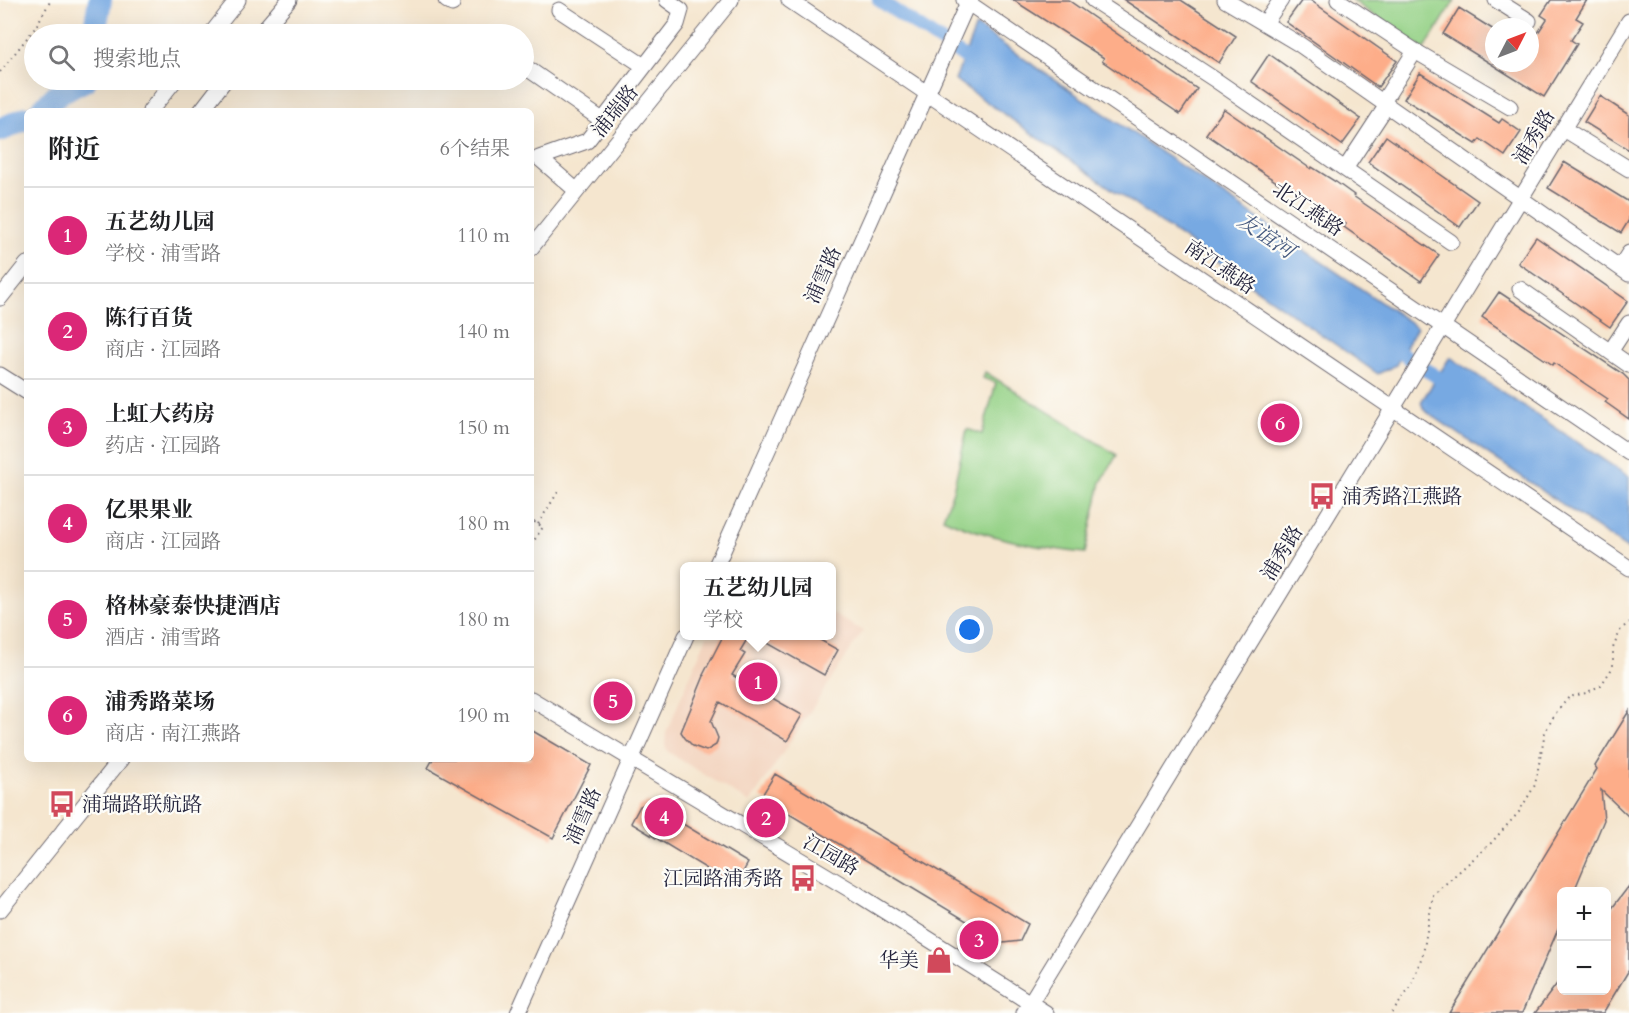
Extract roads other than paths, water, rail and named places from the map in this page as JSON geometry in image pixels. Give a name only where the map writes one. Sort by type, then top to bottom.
[{"type":"street","points":[[219,24],[238,0]]},
{"type":"street","points":[[269,24],[289,0]]},
{"type":"street","points":[[535,162],[587,141],[677,24],[681,10],[666,0]]},
{"type":"street","name":"浦瑞路","points":[[534,244],[731,0]]},
{"type":"street","name":"南江燕路","points":[[789,0],[926,95],[1629,568]]},
{"type":"street","points":[[1225,0],[1265,23],[1385,104],[1624,270],[1629,253]]},
{"type":"street","points":[[1265,23],[1281,0]]},
{"type":"street","points":[[1338,0],[1415,51],[1509,107]]},
{"type":"street","points":[[1496,0],[1524,18]]},
{"type":"street","points":[[1101,2],[1450,242]]},
{"type":"street","name":"浦雪路","points":[[719,562],[965,5]]},
{"type":"street","name":"北江燕路","points":[[965,5],[1440,333],[1629,453]]},
{"type":"street","points":[[559,10],[644,66]]},
{"type":"street","name":"浦秀路","points":[[1027,1008],[1629,21]]},
{"type":"street","points":[[1345,169],[1415,51]]},
{"type":"street","points":[[534,73],[602,120]]},
{"type":"street","points":[[152,108],[167,90]]},
{"type":"street","points":[[203,108],[217,90]]},
{"type":"street","points":[[1564,129],[1629,169]]},
{"type":"street","points":[[535,162],[578,191]]},
{"type":"street","points":[[0,297],[24,268]]},
{"type":"street","points":[[1520,289],[1629,365]]},
{"type":"street","points":[[1610,352],[1629,323]]},
{"type":"street","points":[[0,375],[24,390]]},
{"type":"street","name":"浦雪路","points":[[518,1013],[684,640]]},
{"type":"street","name":"江园路","points":[[534,701],[859,895],[1027,1008],[1046,1013]]},
{"type":"street","points":[[0,909],[119,762]]},
{"type":"water","points":[[976,26],[1417,327],[1396,365],[1378,374],[955,80]]},
{"type":"water","points":[[1450,357],[1629,477],[1629,550],[1424,410],[1421,402]]},
{"type":"waterway","points":[[96,24],[100,0]]},
{"type":"waterway","name":"友谊河","points":[[879,0],[977,66]]},
{"type":"waterway","points":[[44,108],[64,90]]},
{"type":"waterway","points":[[0,130],[24,119]]},
{"type":"waterway","name":"友谊河","points":[[1388,344],[1452,387]]},
{"type":"place","name":"浦秀路菜场","points":[[1280,423]]},
{"type":"place","name":"浦秀路江燕路","points":[[1322,496]]},
{"type":"place","name":"五艺幼儿园","points":[[758,682]]},
{"type":"place","name":"格林豪泰快捷酒店","points":[[613,701]]},
{"type":"place","name":"浦瑞路联航路","points":[[62,804]]},
{"type":"place","name":"亿果果业","points":[[664,817]]},
{"type":"place","name":"陈行百货","points":[[766,818]]},
{"type":"place","name":"江园路浦秀路","points":[[803,878]]},
{"type":"place","name":"上虹大药房","points":[[979,940]]},
{"type":"place","name":"华美","points":[[939,960]]}]
